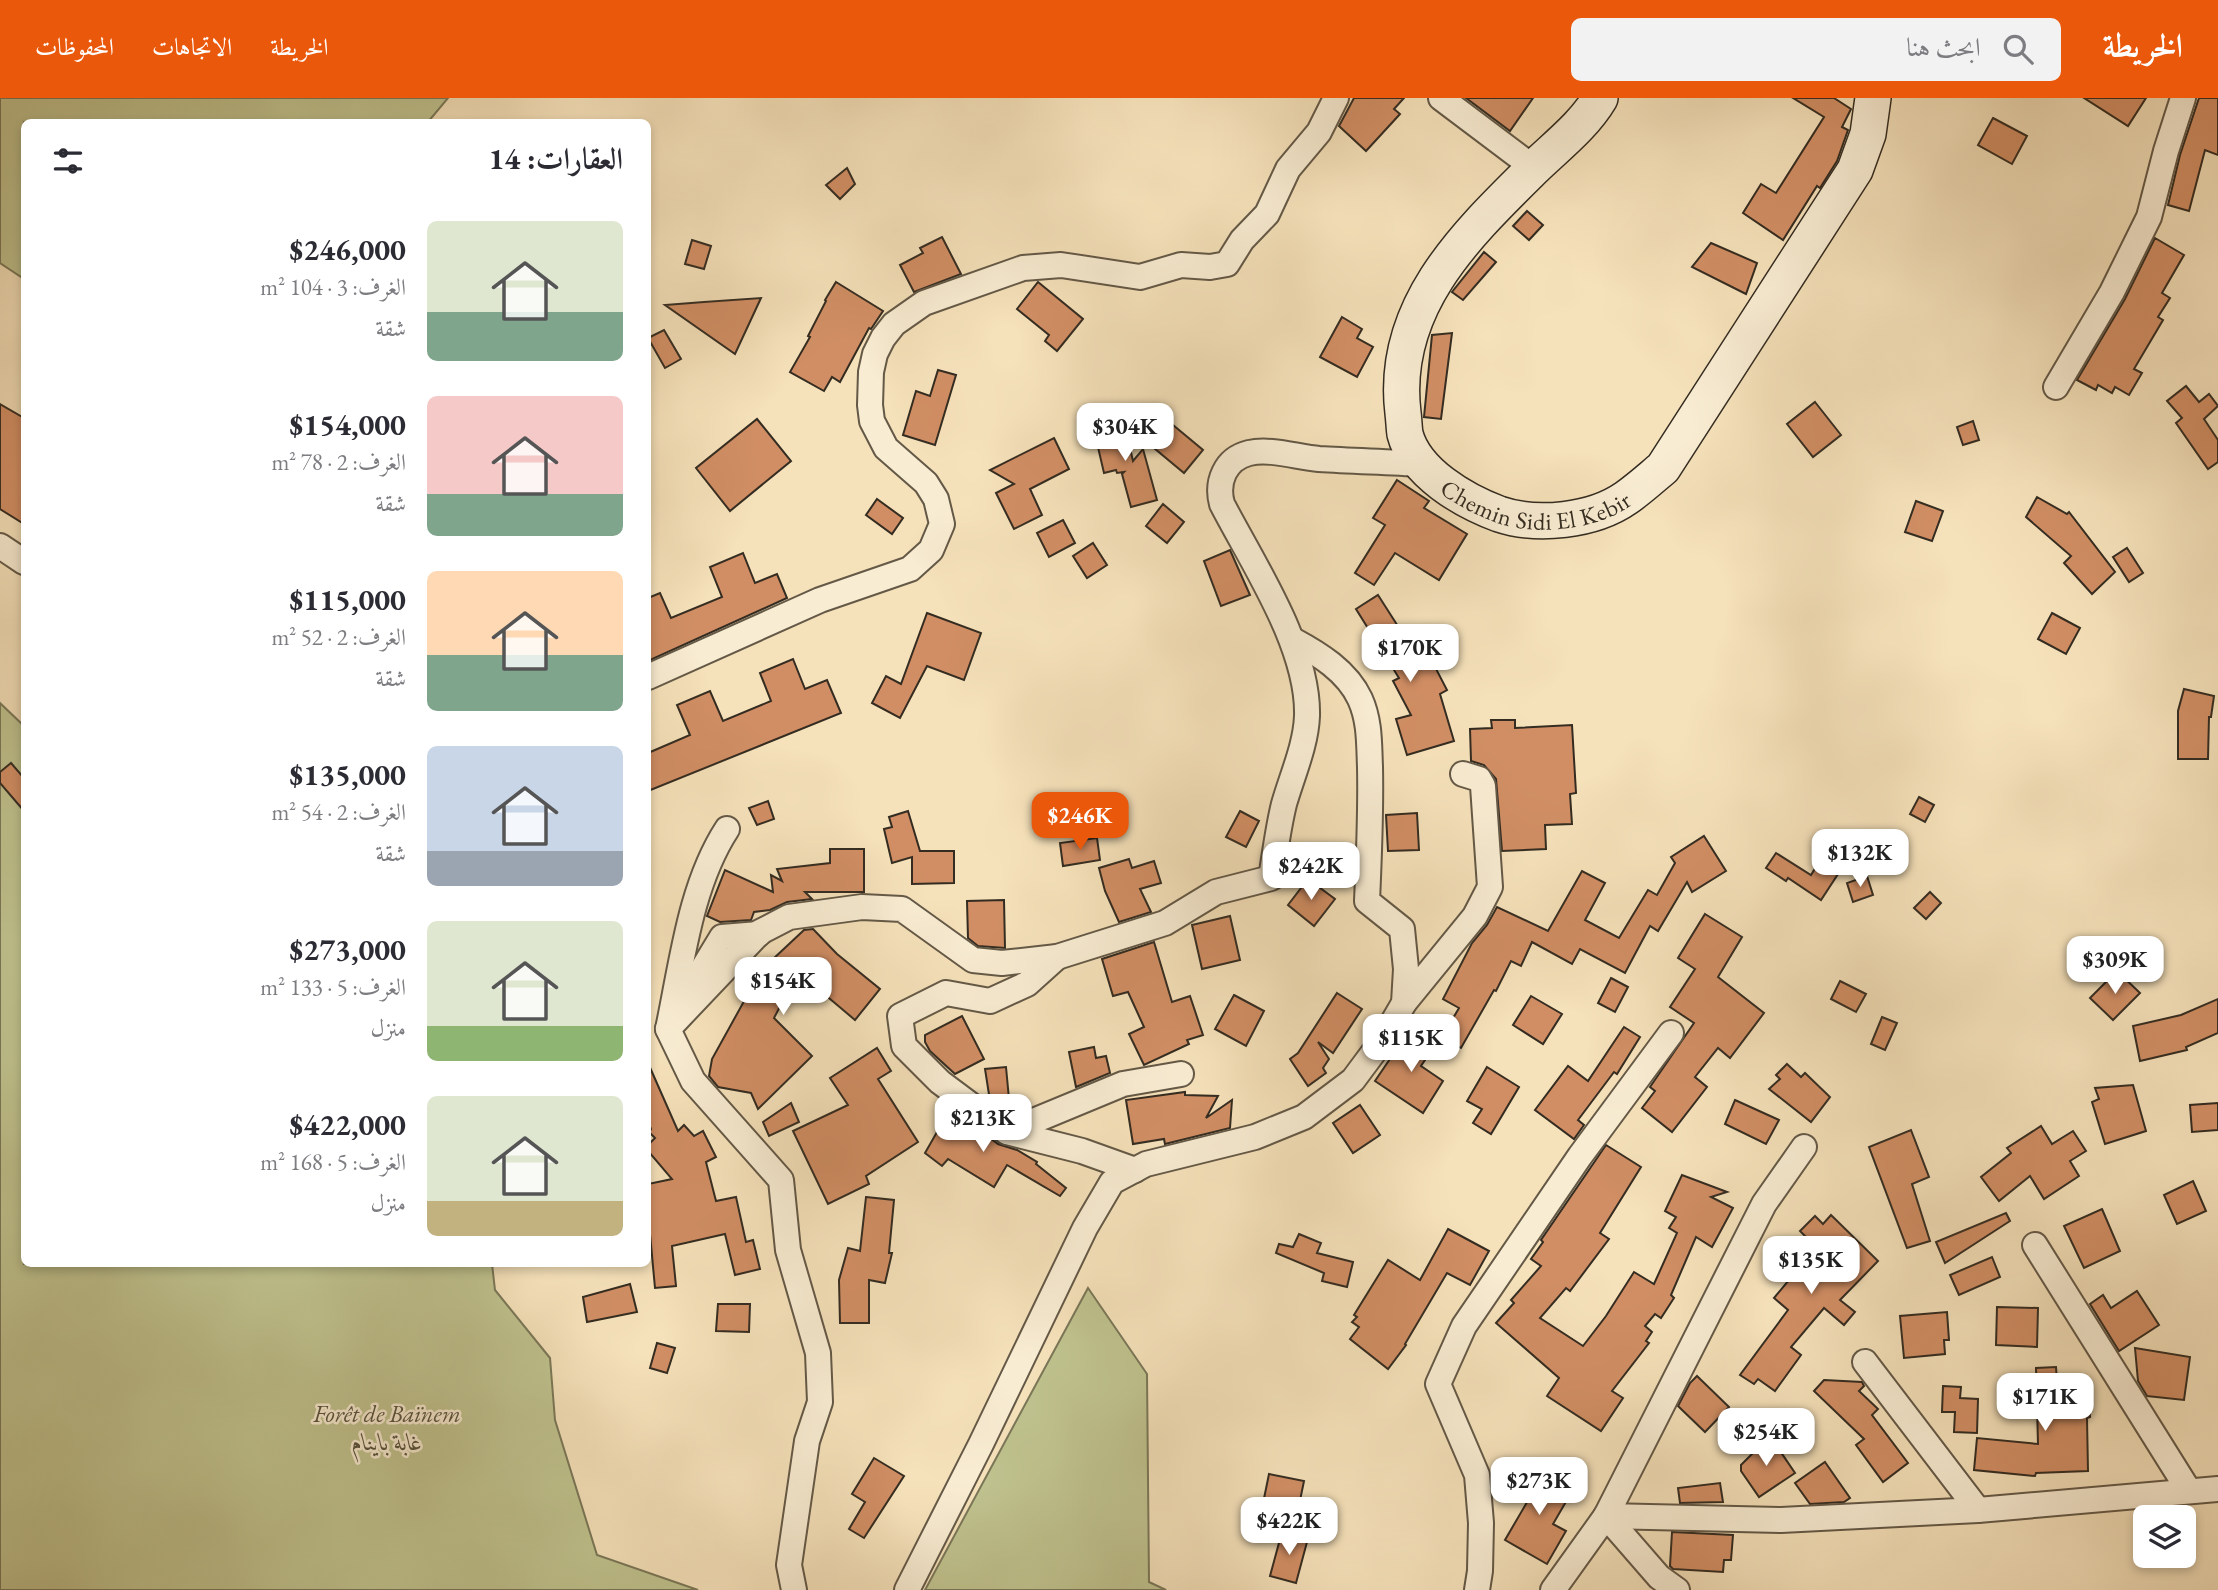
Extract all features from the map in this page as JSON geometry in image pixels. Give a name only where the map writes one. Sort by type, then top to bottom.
[{"type":"street","points":[[651,676],[820,600],[910,569],[931,550],[942,523],[936,499],[919,477],[886,448],[872,421],[871,372],[879,346],[894,324],[924,303],[1023,268],[1061,265],[1140,278],[1181,265],[1210,267],[1227,264],[1242,240],[1267,214],[1288,169],[1319,132],[1336,98]]},
{"type":"street","points":[[1441,98],[1534,168]]},
{"type":"street","name":"Chemin Sidi El Kebir","points":[[1600,98],[1590,115],[1534,168],[1451,255],[1429,288],[1412,326],[1404,365],[1402,401],[1406,437],[1422,464],[1446,487],[1475,505],[1506,516],[1539,520],[1591,515],[1625,499],[1663,468],[1855,170],[1868,134],[1873,98]]},
{"type":"street","points":[[2056,387],[2112,292],[2149,217],[2183,98]]},
{"type":"street","points":[[668,1029],[722,937],[759,934],[789,917],[862,907],[902,909],[972,960],[1002,963],[1057,957],[1165,923],[1216,891],[1271,878],[1283,807],[1307,717],[1304,684],[1293,640],[1222,504],[1219,486],[1225,469],[1239,457],[1259,452],[1318,459],[1422,464]]},
{"type":"street","points":[[0,546],[21,560]]},
{"type":"street","points":[[1293,640],[1327,661],[1342,674],[1360,698],[1369,729],[1371,803],[1367,901],[1402,929],[1406,969],[1404,1003]]},
{"type":"street","points":[[907,1590],[1085,1228],[1112,1182],[1159,1160],[1255,1137],[1304,1117],[1353,1080],[1382,1041],[1404,1003],[1475,916],[1490,887],[1483,786],[1479,779],[1463,774]]},
{"type":"street","points":[[727,829],[716,845],[690,921],[668,1029],[693,1082],[780,1180],[788,1250],[818,1353],[820,1402],[807,1441],[789,1565],[794,1590]]},
{"type":"street","points":[[1057,957],[1027,984],[990,1001],[946,993],[900,1016],[904,1046],[940,1082],[1007,1132],[1082,1151],[1135,1170]]},
{"type":"street","points":[[1477,1590],[1481,1523],[1478,1475],[1438,1384],[1464,1326],[1580,1156],[1671,1033]]},
{"type":"street","points":[[1007,1132],[1123,1084],[1181,1074]]},
{"type":"street","points":[[1553,1590],[1606,1516],[1764,1204],[1804,1147]]},
{"type":"street","points":[[2035,1245],[2189,1491]]},
{"type":"street","points":[[1865,1362],[1978,1510]]},
{"type":"street","points":[[1606,1516],[1781,1520],[1978,1510],[2218,1489]]},
{"type":"street","points":[[1606,1516],[1659,1577],[1677,1590]]},
{"type":"green space","points":[[0,98],[448,98],[430,119],[21,119],[21,277],[0,263]]},
{"type":"green space","name":"Forêt de Baïnem غابة باينام","points":[[0,703],[21,723],[21,1267],[492,1267],[495,1290],[550,1358],[555,1420],[597,1555],[698,1590],[0,1590]]},
{"type":"green space","points":[[1088,1288],[1147,1374],[1149,1582],[1166,1590],[925,1590]]},
{"type":"building","points":[[1354,98],[1404,98],[1394,109],[1400,114],[1366,151],[1339,126]]},
{"type":"building","points":[[1466,98],[1533,98],[1510,131]]},
{"type":"building","points":[[1793,98],[1834,98],[1851,109],[1842,127],[1848,130],[1837,161],[1820,188],[1817,186],[1783,240],[1743,213],[1761,184],[1776,193],[1824,117]]},
{"type":"building","points":[[2084,98],[2146,98],[2128,126]]},
{"type":"building","points":[[2199,98],[2218,98],[2218,155],[2205,150],[2189,211],[2168,205],[2180,155]]},
{"type":"building","points":[[1993,118],[2027,136],[2012,164],[1978,145]]},
{"type":"building","points":[[847,168],[855,184],[840,199],[826,185]]},
{"type":"building","points":[[1527,211],[1543,225],[1529,240],[1513,226]]},
{"type":"building","points":[[942,237],[961,274],[914,292],[900,265],[923,253],[920,248]]},
{"type":"building","points":[[2155,238],[2184,255],[2162,293],[2170,298],[2158,317],[2163,320],[2134,369],[2142,373],[2129,395],[2115,387],[2112,393],[2098,385],[2096,390],[2077,380],[2125,299]]},
{"type":"building","points":[[692,240],[711,246],[704,269],[685,264]]},
{"type":"building","points":[[1711,243],[1757,263],[1746,294],[1692,267]]},
{"type":"building","points":[[1484,252],[1496,262],[1463,300],[1452,292]]},
{"type":"building","points":[[836,282],[883,311],[871,329],[869,328],[840,382],[832,377],[824,391],[790,372]]},
{"type":"building","points":[[1038,282],[1083,319],[1057,351],[1045,341],[1049,335],[1017,309]]},
{"type":"building","points":[[761,298],[735,354],[665,305],[704,302]]},
{"type":"building","points":[[1342,317],[1362,329],[1357,338],[1373,347],[1357,377],[1320,357]]},
{"type":"building","points":[[664,330],[681,359],[665,368],[651,343],[651,336]]},
{"type":"building","points":[[1452,333],[1441,419],[1424,417],[1432,335]]},
{"type":"building","points":[[938,370],[956,375],[935,445],[903,435],[916,391],[930,396]]},
{"type":"building","points":[[2186,386],[2199,402],[2209,394],[2218,406],[2204,419],[2218,440],[2218,462],[2208,469],[2176,423],[2182,418],[2167,401]]},
{"type":"building","points":[[1815,402],[1841,435],[1813,457],[1787,424]]},
{"type":"building","points":[[0,404],[21,416],[21,522],[0,509]]},
{"type":"building","points":[[757,419],[791,461],[730,511],[696,468]]},
{"type":"building","points":[[1167,420],[1203,450],[1184,473],[1148,443]]},
{"type":"building","points":[[1973,421],[1979,440],[1963,445],[1957,427]]},
{"type":"building","points":[[1124,422],[1133,461],[1143,449],[1157,500],[1131,507],[1122,474],[1124,472],[1117,473],[1116,470],[1104,473],[1094,430]]},
{"type":"building","points":[[1054,438],[1069,469],[1030,489],[1042,515],[1014,529],[996,493],[1014,484],[990,470]]},
{"type":"building","points":[[1397,480],[1429,501],[1424,508],[1467,534],[1439,580],[1395,553],[1374,585],[1355,573],[1385,525],[1373,518]]},
{"type":"building","points":[[2037,497],[2067,514],[2069,512],[2115,572],[2092,594],[2064,563],[2071,556],[2026,517]]},
{"type":"building","points":[[877,499],[903,518],[892,534],[866,515]]},
{"type":"building","points":[[1916,501],[1943,511],[1932,541],[1905,532]]},
{"type":"building","points":[[1163,504],[1184,522],[1167,543],[1146,526]]},
{"type":"building","points":[[1063,520],[1075,543],[1049,557],[1037,533]]},
{"type":"building","points":[[1093,543],[1107,565],[1087,578],[1073,556]]},
{"type":"building","points":[[2127,548],[2143,573],[2129,582],[2113,557]]},
{"type":"building","points":[[1230,550],[1250,595],[1221,606],[1204,561]]},
{"type":"building","points":[[743,553],[755,583],[777,574],[787,598],[651,660],[651,597],[660,593],[671,618],[722,597],[710,567]]},
{"type":"building","points":[[1378,595],[1401,631],[1395,635],[1416,669],[1432,661],[1447,690],[1440,694],[1454,741],[1407,755],[1396,719],[1411,715],[1393,681],[1399,678],[1356,609]]},
{"type":"building","points":[[927,613],[981,633],[964,680],[927,666],[900,718],[872,703],[886,676],[901,684]]},
{"type":"building","points":[[2052,613],[2080,628],[2066,654],[2038,639]]},
{"type":"building","points":[[793,659],[805,689],[827,680],[841,713],[651,790],[651,752],[690,735],[677,705],[710,691],[723,721],[771,701],[760,673]]},
{"type":"building","points":[[2184,689],[2214,696],[2209,717],[2208,759],[2178,759],[2178,711]]},
{"type":"building","points":[[1491,720],[1515,720],[1515,728],[1572,725],[1576,793],[1570,794],[1572,824],[1545,825],[1546,849],[1502,851],[1496,779],[1484,765],[1471,761],[1470,729],[1492,728]]},
{"type":"building","points":[[11,763],[21,775],[21,808],[0,783],[0,772]]},
{"type":"building","points":[[1919,797],[1934,805],[1925,822],[1910,814]]},
{"type":"building","points":[[768,801],[774,819],[757,825],[749,808]]},
{"type":"building","points":[[908,811],[920,851],[954,851],[954,883],[912,884],[912,857],[892,863],[884,829],[892,827],[889,817]]},
{"type":"building","points":[[1240,811],[1259,821],[1246,847],[1226,837]]},
{"type":"building","points":[[1417,813],[1419,850],[1388,851],[1386,815]]},
{"type":"building","points":[[1704,836],[1726,871],[1692,892],[1687,882],[1658,931],[1650,926],[1625,973],[1580,949],[1572,964],[1532,942],[1521,966],[1511,961],[1461,1048],[1442,1037],[1459,1008],[1443,999],[1472,943],[1497,907],[1548,931],[1582,871],[1605,883],[1585,920],[1619,938],[1648,890],[1657,895],[1675,863],[1671,857]]},
{"type":"building","points":[[1097,838],[1100,860],[1063,866],[1060,843]]},
{"type":"building","points":[[830,849],[864,849],[864,892],[805,892],[812,899],[787,902],[770,910],[754,912],[751,920],[720,922],[707,916],[725,870],[773,892],[771,875],[782,881],[777,869],[830,863]]},
{"type":"building","points":[[1776,853],[1811,875],[1819,862],[1838,874],[1821,900],[1788,878],[1786,881],[1766,868]]},
{"type":"building","points":[[1129,859],[1132,868],[1154,861],[1161,883],[1140,889],[1151,912],[1119,922],[1105,891],[1099,868]]},
{"type":"building","points":[[1867,876],[1873,895],[1853,902],[1847,883]]},
{"type":"building","points":[[1308,879],[1335,899],[1314,926],[1288,905]]},
{"type":"building","points":[[1930,892],[1941,903],[1926,919],[1914,908]]},
{"type":"building","points":[[1004,900],[1005,948],[978,946],[968,938],[967,901]]},
{"type":"building","points":[[1705,914],[1742,937],[1718,977],[1764,1013],[1730,1058],[1718,1048],[1695,1077],[1707,1087],[1672,1132],[1642,1108],[1655,1091],[1650,1087],[1694,1023],[1670,1007],[1695,969],[1678,958]]},
{"type":"building","points":[[1230,916],[1240,960],[1202,969],[1192,925]]},
{"type":"building","points":[[813,929],[837,954],[880,989],[855,1020],[798,972],[774,1018],[812,1056],[758,1109],[751,1093],[718,1087],[709,1076],[712,1059],[768,958],[772,960],[804,930]]},
{"type":"building","points":[[1154,942],[1172,1002],[1190,996],[1203,1035],[1187,1040],[1189,1044],[1144,1065],[1129,1034],[1144,1027],[1128,992],[1113,996],[1102,959]]},
{"type":"building","points":[[2117,971],[2140,993],[2113,1020],[2090,998]]},
{"type":"building","points":[[1611,978],[1628,987],[1615,1012],[1598,1003]]},
{"type":"building","points":[[1840,981],[1866,994],[1856,1012],[1831,999]]},
{"type":"building","points":[[1337,993],[1362,1009],[1333,1053],[1318,1042],[1329,1059],[1323,1068],[1326,1073],[1308,1086],[1290,1059],[1298,1053]]},
{"type":"building","points":[[1234,995],[1264,1011],[1246,1046],[1215,1029]]},
{"type":"building","points":[[1531,996],[1562,1014],[1543,1044],[1513,1025]]},
{"type":"building","points":[[2218,999],[2218,1033],[2186,1047],[2187,1050],[2140,1061],[2133,1026],[2181,1015]]},
{"type":"building","points":[[962,1016],[984,1059],[955,1074],[930,1051],[925,1035]]},
{"type":"building","points":[[1882,1017],[1897,1023],[1885,1050],[1871,1044]]},
{"type":"building","points":[[1624,1027],[1640,1037],[1617,1074],[1614,1072],[1578,1120],[1584,1125],[1574,1139],[1535,1110],[1568,1066],[1588,1081]]},
{"type":"building","points":[[1409,1031],[1433,1048],[1421,1066],[1443,1081],[1423,1113],[1375,1081]]},
{"type":"building","points":[[1094,1047],[1096,1058],[1106,1056],[1110,1073],[1076,1087],[1069,1052]]},
{"type":"building","points":[[877,1048],[891,1071],[878,1079],[918,1142],[866,1176],[869,1184],[828,1204],[793,1131],[848,1105],[830,1078]]},
{"type":"building","points":[[1787,1064],[1801,1077],[1805,1073],[1830,1097],[1811,1122],[1769,1089],[1780,1079],[1776,1075]]},
{"type":"building","points":[[1006,1067],[1009,1099],[990,1101],[985,1069]]},
{"type":"building","points":[[1487,1067],[1519,1087],[1491,1134],[1473,1123],[1482,1109],[1467,1101]]},
{"type":"building","points":[[651,1070],[678,1131],[684,1125],[694,1136],[703,1131],[716,1157],[706,1162],[716,1201],[736,1197],[746,1242],[753,1240],[760,1269],[735,1275],[725,1234],[672,1246],[676,1286],[655,1288],[651,1245],[651,1183],[672,1179],[651,1154],[651,1142],[655,1138],[651,1134]]},
{"type":"building","points":[[2133,1085],[2146,1131],[2105,1144],[2092,1102],[2099,1099],[2095,1088]]},
{"type":"building","points":[[1185,1092],[1185,1095],[1218,1096],[1206,1118],[1232,1100],[1230,1128],[1165,1144],[1164,1139],[1133,1144],[1126,1100]]},
{"type":"building","points":[[1735,1100],[1779,1120],[1766,1144],[1725,1124]]},
{"type":"building","points":[[791,1103],[799,1122],[769,1136],[763,1122]]},
{"type":"building","points":[[2218,1103],[2218,1130],[2192,1132],[2190,1105]]},
{"type":"building","points":[[1360,1105],[1380,1135],[1353,1153],[1333,1123]]},
{"type":"building","points":[[949,1111],[998,1144],[1017,1150],[1037,1162],[1036,1164],[1066,1188],[1060,1196],[1007,1165],[994,1187],[948,1159],[942,1166],[925,1153]]},
{"type":"building","points":[[2041,1126],[2052,1144],[2073,1131],[2086,1151],[2070,1161],[2079,1176],[2044,1199],[2030,1176],[1999,1201],[1981,1177],[2011,1153],[2007,1148]]},
{"type":"building","points":[[1911,1130],[1929,1177],[1912,1184],[1930,1241],[1907,1248],[1869,1147]]},
{"type":"building","points":[[1606,1145],[1641,1167],[1600,1233],[1609,1239],[1570,1291],[1566,1288],[1540,1318],[1583,1346],[1634,1272],[1654,1284],[1677,1233],[1669,1228],[1676,1217],[1665,1211],[1682,1175],[1727,1192],[1711,1197],[1733,1208],[1712,1247],[1696,1237],[1671,1295],[1674,1298],[1661,1318],[1655,1314],[1645,1326],[1652,1332],[1646,1341],[1649,1343],[1612,1391],[1623,1398],[1601,1431],[1547,1396],[1559,1378],[1496,1323],[1514,1303],[1511,1300],[1541,1266],[1531,1259],[1543,1242],[1541,1240]]},
{"type":"building","points":[[2193,1181],[2206,1211],[2177,1224],[2164,1195]]},
{"type":"building","points":[[866,1197],[894,1200],[889,1253],[892,1253],[885,1283],[869,1280],[869,1323],[840,1323],[839,1280],[848,1248],[860,1251]]},
{"type":"building","points":[[2102,1209],[2120,1251],[2084,1268],[2064,1226]]},
{"type":"building","points":[[2006,1213],[2010,1221],[1945,1263],[1936,1242]]},
{"type":"building","points":[[1831,1215],[1878,1261],[1840,1300],[1855,1312],[1844,1325],[1824,1308],[1791,1347],[1801,1355],[1775,1391],[1758,1379],[1754,1384],[1740,1375],[1788,1310],[1774,1298],[1789,1280],[1784,1275],[1811,1242],[1800,1231],[1815,1216],[1823,1224]]},
{"type":"building","points":[[1448,1229],[1489,1251],[1470,1285],[1447,1273],[1406,1345],[1388,1369],[1350,1339],[1359,1327],[1352,1322],[1357,1317],[1354,1315],[1388,1260],[1420,1280]]},
{"type":"building","points":[[1299,1234],[1321,1243],[1317,1253],[1353,1262],[1347,1287],[1322,1281],[1324,1273],[1276,1253],[1279,1244],[1293,1247]]},
{"type":"building","points":[[1992,1257],[2000,1277],[1959,1295],[1950,1275]]},
{"type":"building","points":[[630,1284],[637,1312],[587,1322],[583,1297]]},
{"type":"building","points":[[2137,1291],[2159,1325],[2119,1351],[2090,1304],[2103,1295],[2111,1308]]},
{"type":"building","points":[[718,1304],[750,1304],[749,1332],[716,1331]]},
{"type":"building","points":[[1997,1307],[2038,1308],[2037,1347],[1996,1345]]},
{"type":"building","points":[[1947,1312],[1949,1340],[1944,1340],[1945,1354],[1904,1358],[1900,1316]]},
{"type":"building","points":[[657,1343],[675,1348],[667,1373],[650,1368]]},
{"type":"building","points":[[2135,1348],[2190,1357],[2184,1400],[2147,1396],[2138,1381]]},
{"type":"building","points":[[2056,1367],[2057,1381],[2080,1378],[2082,1391],[2089,1390],[2088,1471],[2036,1473],[2035,1476],[1974,1470],[1977,1438],[2038,1444],[2036,1368]]},
{"type":"building","points":[[1697,1376],[1729,1407],[1705,1432],[1678,1406],[1690,1383]]},
{"type":"building","points":[[1824,1380],[1862,1382],[1864,1386],[1859,1391],[1878,1409],[1872,1415],[1908,1463],[1883,1482],[1856,1445],[1864,1439],[1814,1391]]},
{"type":"building","points":[[1943,1386],[1961,1387],[1960,1398],[1978,1399],[1977,1433],[1954,1432],[1955,1412],[1942,1412]]},
{"type":"building","points":[[1770,1436],[1795,1473],[1759,1497],[1741,1471],[1741,1465]]},
{"type":"building","points":[[874,1458],[904,1476],[864,1538],[849,1529],[865,1502],[852,1494]]},
{"type":"building","points":[[1825,1462],[1850,1498],[1844,1502],[1810,1504],[1795,1483]]},
{"type":"building","points":[[1527,1468],[1571,1493],[1553,1524],[1566,1531],[1547,1564],[1505,1540],[1530,1497],[1516,1489]]},
{"type":"building","points":[[1269,1474],[1304,1481],[1295,1525],[1260,1518]]},
{"type":"building","points":[[1720,1483],[1723,1502],[1680,1503],[1678,1488]]},
{"type":"building","points":[[1283,1528],[1298,1532],[1297,1539],[1307,1542],[1296,1583],[1270,1576]]},
{"type":"building","points":[[1672,1532],[1733,1535],[1731,1560],[1724,1560],[1723,1572],[1673,1569],[1670,1566]]}]
